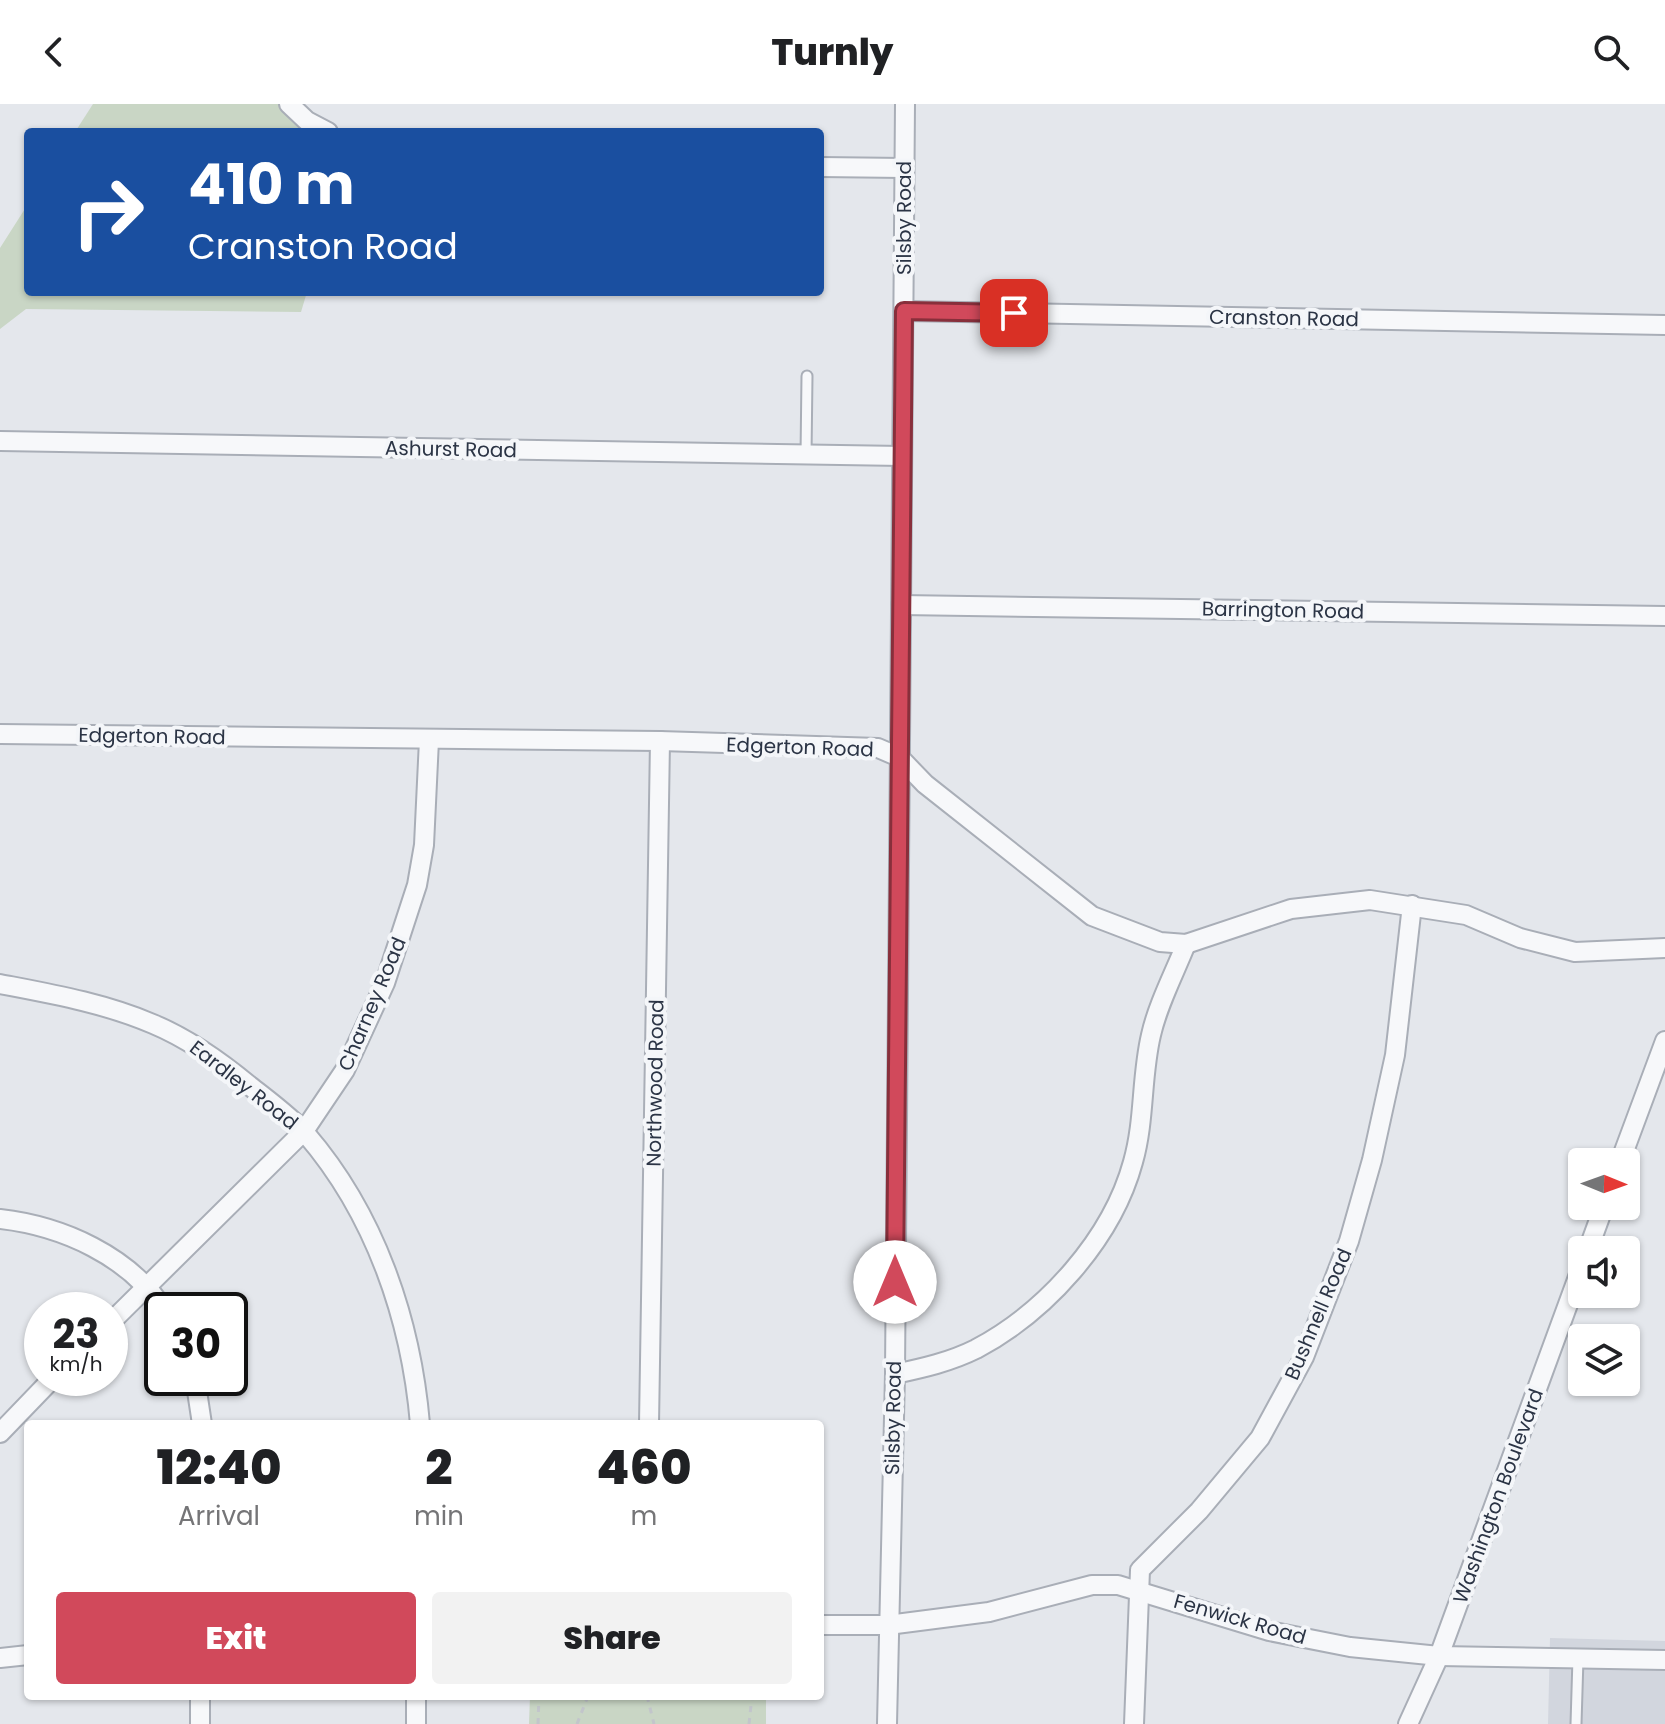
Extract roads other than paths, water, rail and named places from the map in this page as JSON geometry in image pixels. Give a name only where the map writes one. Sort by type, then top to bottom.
[{"type":"street","points":[[289,104],[307,121],[320,128]]},
{"type":"street","name":"Silsby Road","points":[[887,1724],[895,1374],[905,104]]},
{"type":"street","points":[[824,167],[904,168]]},
{"type":"street","name":"Cranston Road","points":[[904,311],[1665,325]]},
{"type":"street","name":"Ashurst Road","points":[[0,441],[902,456]]},
{"type":"street","name":"Barrington Road","points":[[901,605],[1665,616]]},
{"type":"street","name":"Edgerton Road","points":[[0,734],[660,741],[878,748],[899,757],[925,784],[1092,916],[1138,936],[1186,944],[1319,904],[1370,900],[1466,915],[1520,938],[1575,952],[1665,948]]},
{"type":"street","name":"Charney Road","points":[[128,1306],[304,1131],[360,1044],[405,928],[424,845],[429,740]]},
{"type":"street","name":"Northwood Road","points":[[649,1420],[660,741]]},
{"type":"street","name":"Bushnell Road","points":[[1134,1724],[1140,1570],[1199,1511],[1260,1438],[1304,1357],[1349,1241],[1372,1160],[1395,1055],[1412,905]]},
{"type":"street","points":[[895,1374],[938,1364],[975,1349],[1012,1327],[1057,1288],[1104,1227],[1133,1165],[1151,1032],[1186,944]]},
{"type":"street","name":"Eardley Road","points":[[0,984],[82,1000],[155,1025],[224,1064],[304,1131],[347,1193],[386,1270],[406,1333],[419,1420]]},
{"type":"street","points":[[1625,1148],[1665,1041]]},
{"type":"street","points":[[0,1219],[31,1223],[74,1238],[149,1286],[153,1292]]},
{"type":"street","name":"Washington Boulevard","points":[[1408,1724],[1439,1656],[1568,1304]]},
{"type":"street","points":[[0,1433],[36,1396]]},
{"type":"street","points":[[198,1396],[201,1420]]},
{"type":"street","name":"Fenwick Road","points":[[824,1625],[888,1625],[989,1612],[1092,1585],[1137,1588],[1269,1631],[1350,1647],[1439,1656],[1665,1660]]},
{"type":"street","points":[[0,1658],[24,1655]]},
{"type":"street","points":[[200,1700],[200,1724]]},
{"type":"street","points":[[416,1700],[416,1724]]},
{"type":"lane","points":[[806,455],[807,376]]},
{"type":"lane","points":[[1576,1724],[1578,1658]]}]
